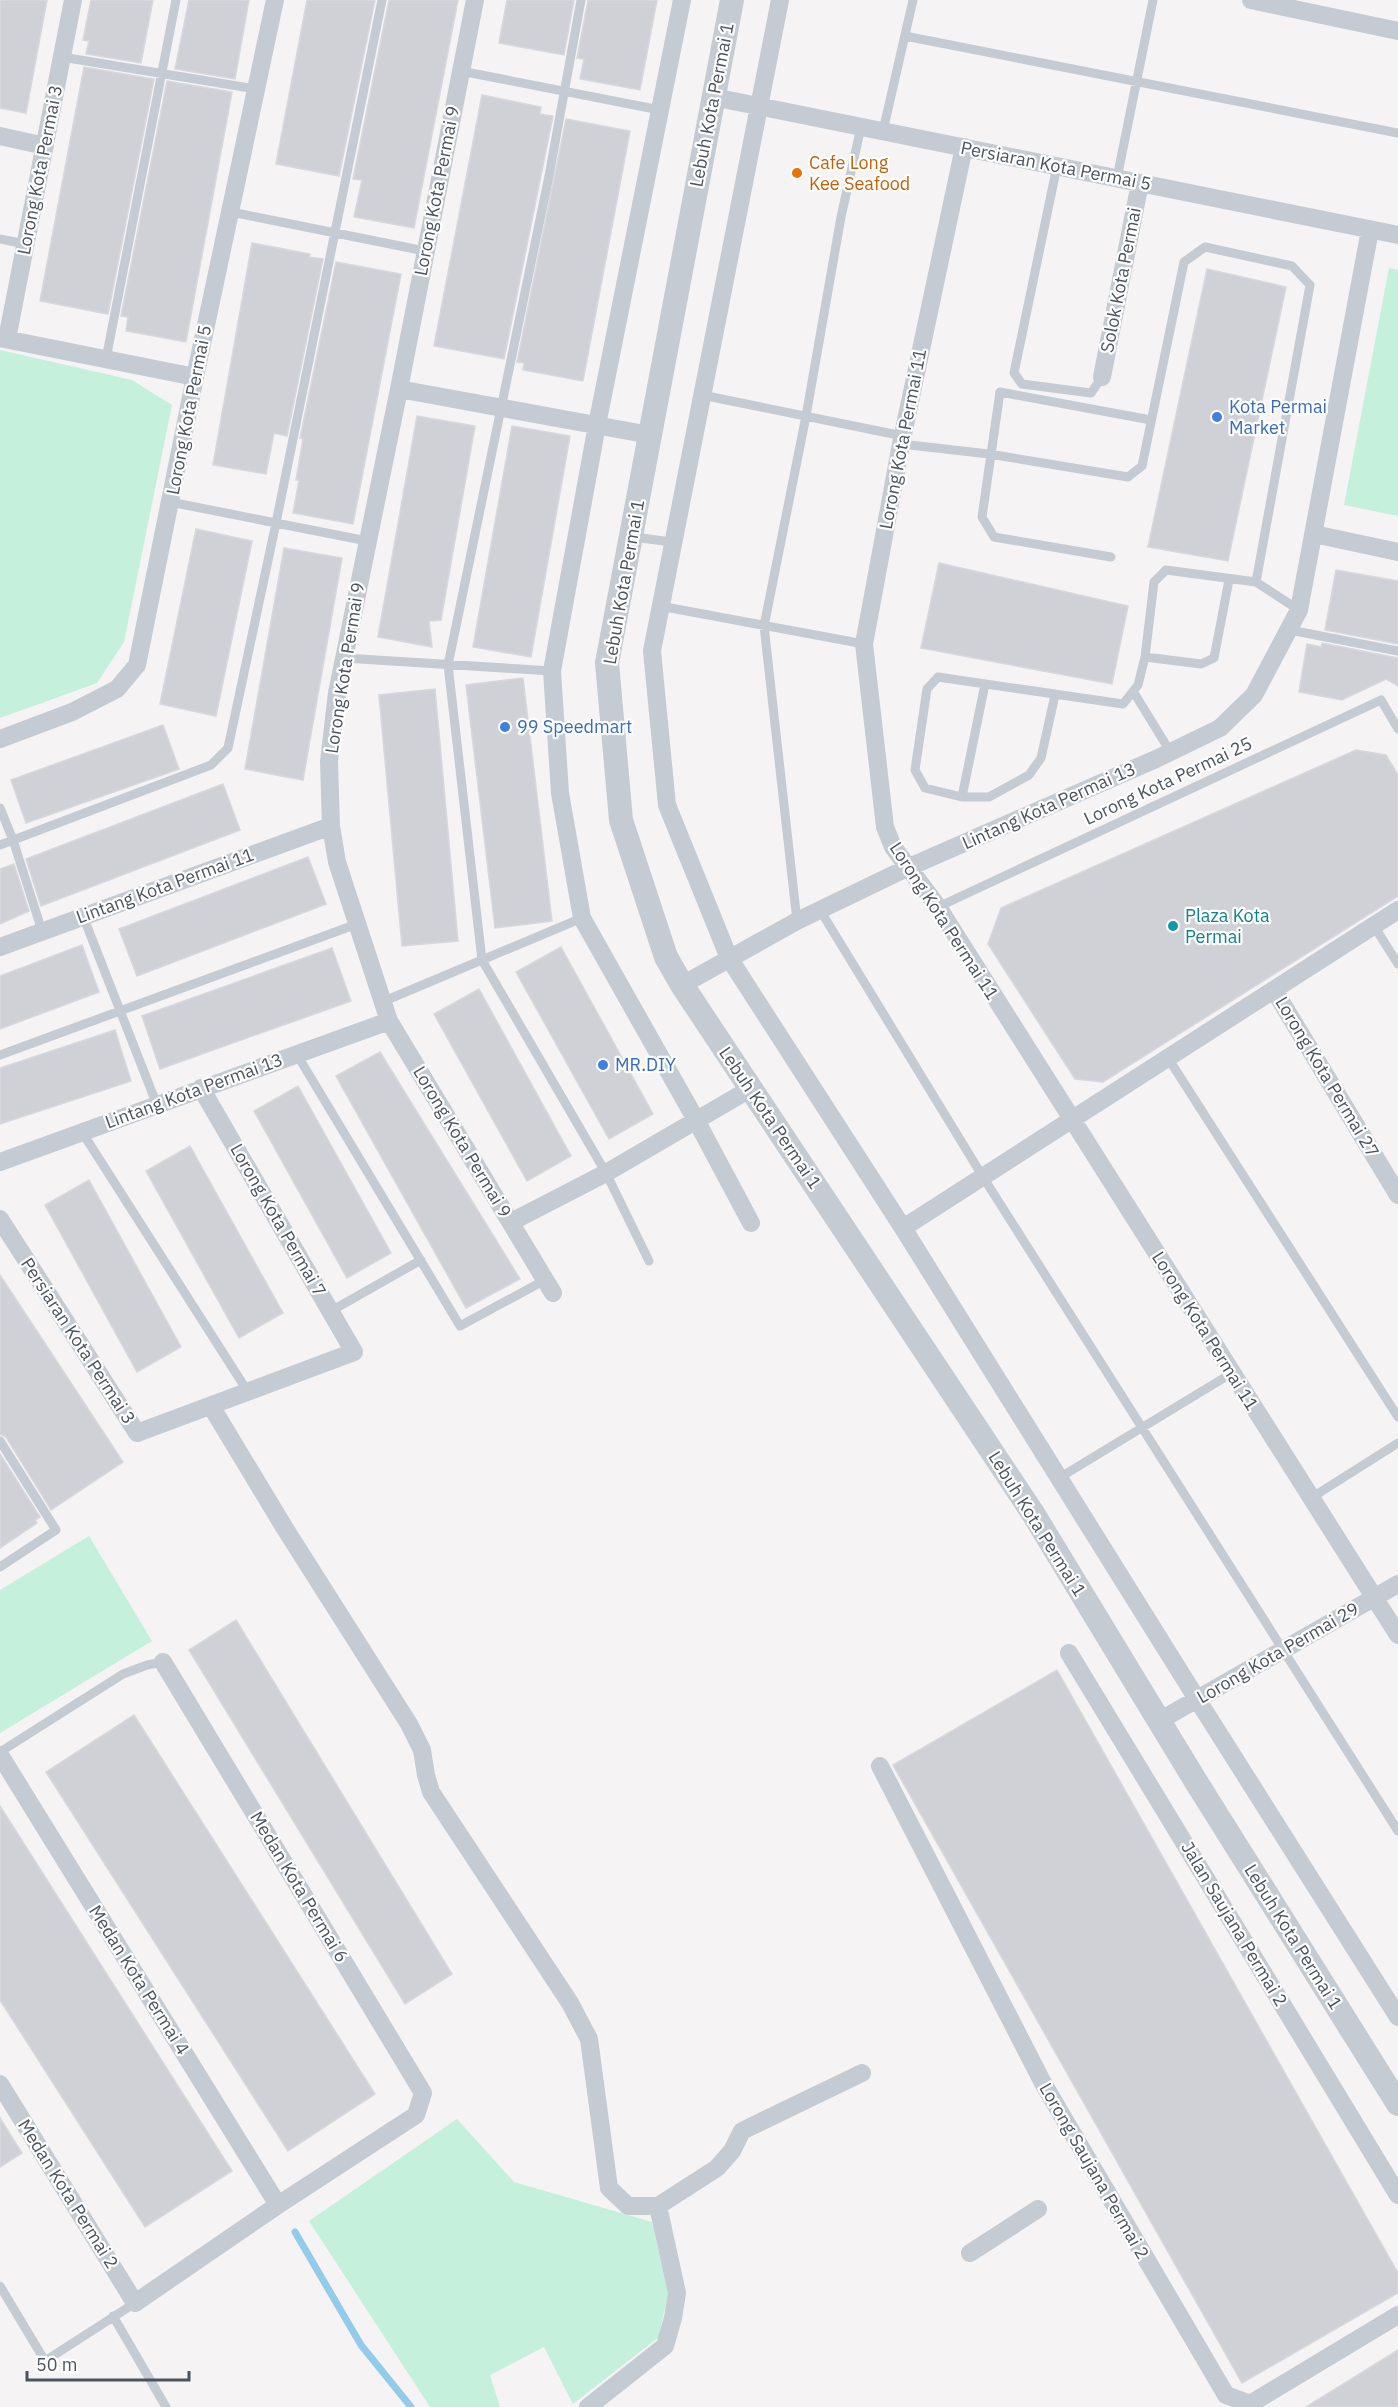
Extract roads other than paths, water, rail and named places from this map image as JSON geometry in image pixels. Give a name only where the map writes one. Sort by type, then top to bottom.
[{"type":"street","name":"Lorong Kota Permai 3","points":[[4,338],[26,244],[73,0]]},
{"type":"street","name":"Lorong Kota Permai 5","points":[[0,739],[72,712],[117,689],[137,664],[195,376],[275,0]]},
{"type":"street","name":"Lorong Kota Permai 9","points":[[475,0],[337,693],[329,761],[331,826],[337,862],[389,1021],[549,1287]]},
{"type":"street","points":[[682,0],[597,425],[552,671],[560,793],[582,918],[696,1120],[751,1223]]},
{"type":"street","name":"Lebuh Kota Permai 1","points":[[732,0],[607,663],[621,820],[666,957],[682,985],[1034,1515],[1159,1721],[1398,2104]]},
{"type":"street","points":[[780,0],[652,651],[668,805],[729,958],[903,1228],[1398,2017]]},
{"type":"street","points":[[1251,0],[1398,31]]},
{"type":"street","name":"Persiaran Kota Permai 5","points":[[714,97],[1398,235]]},
{"type":"street","points":[[0,136],[45,146]]},
{"type":"street","name":"Lorong Kota Permai 11","points":[[964,147],[902,440],[864,644],[885,827],[892,847],[938,907],[1398,1635]]},
{"type":"street","name":"Solok Kota Permai","points":[[1102,377],[1140,183]]},
{"type":"street","name":"Lintang Kota Permai 13","points":[[682,985],[797,921],[907,868],[1171,753],[1220,728],[1254,695],[1299,610],[1370,230]]},
{"type":"street","points":[[4,338],[195,376]]},
{"type":"street","points":[[399,388],[650,435]]},
{"type":"street","points":[[1314,534],[1398,552]]},
{"type":"street","name":"Lintang Kota Permai 11","points":[[0,947],[331,826]]},
{"type":"street","points":[[903,1228],[1398,910]]},
{"type":"street","name":"Lorong Kota Permai 27","points":[[1274,990],[1398,1195]]},
{"type":"street","name":"Lintang Kota Permai 13","points":[[0,1162],[389,1021]]},
{"type":"street","name":"Lorong Kota Permai 7","points":[[201,1088],[354,1352],[248,1392]]},
{"type":"street","points":[[511,1222],[606,1173],[750,1089]]},
{"type":"street","name":"Persiaran Kota Permai 3","points":[[0,1220],[137,1433],[210,1406]]},
{"type":"street","points":[[248,1392],[210,1406],[409,1724],[422,1750],[431,1792],[570,2003],[589,2039],[609,2188],[628,2206],[658,2206],[717,2168],[732,2151],[742,2131],[862,2073]]},
{"type":"street","name":"Lorong Kota Permai 29","points":[[1159,1721],[1398,1584]]},
{"type":"street","name":"Jalan Saujana Permai 2","points":[[1069,1653],[1398,2194]]},
{"type":"street","name":"Medan Kota Permai 6","points":[[163,1662],[423,2093],[416,2115],[278,2205]]},
{"type":"street","name":"Medan Kota Permai 4","points":[[0,1753],[278,2205]]},
{"type":"street","name":"Lorong Saujana Permai 2","points":[[880,1766],[1042,2083],[1226,2395],[1250,2404],[1398,2315]]},
{"type":"street","name":"Medan Kota Permai 2","points":[[0,2084],[135,2303]]},
{"type":"street","points":[[135,2303],[278,2205]]},
{"type":"street","points":[[588,2407],[665,2346],[677,2293],[658,2206]]},
{"type":"street","points":[[970,2253],[1038,2209]]},
{"type":"lane","points":[[106,359],[176,0]]},
{"type":"lane","points":[[0,845],[212,765],[228,748],[382,0]]},
{"type":"lane","points":[[580,0],[547,187],[448,665],[482,960],[606,1173],[649,1261]]},
{"type":"lane","points":[[883,131],[913,0]]},
{"type":"lane","points":[[1117,178],[1153,0]]},
{"type":"lane","points":[[905,36],[1398,133]]},
{"type":"lane","points":[[62,57],[256,89]]},
{"type":"lane","points":[[461,71],[660,110]]},
{"type":"lane","points":[[797,921],[764,626],[806,416],[841,218],[861,127]]},
{"type":"lane","points":[[1057,166],[1014,373],[1022,384],[1091,393],[1102,377]]},
{"type":"lane","points":[[231,212],[335,231],[425,251]]},
{"type":"lane","points":[[0,239],[26,244]]},
{"type":"lane","points":[[702,395],[806,416],[902,440],[1128,477],[1142,466],[1184,262],[1205,248],[1292,266],[1310,285],[1256,582]]},
{"type":"lane","points":[[1111,556],[994,537],[982,517],[989,454],[1000,392],[1151,420]]},
{"type":"lane","points":[[170,502],[367,541]]},
{"type":"lane","points":[[631,537],[672,542]]},
{"type":"lane","points":[[1055,695],[1041,758],[1029,775],[989,797],[962,797],[925,788],[915,770],[927,689],[938,677],[1123,704],[1138,685],[1145,657],[1154,582],[1166,570],[1256,582],[1299,610]]},
{"type":"lane","points":[[1145,657],[1201,664],[1214,658],[1229,580]]},
{"type":"lane","points":[[660,606],[864,644]]},
{"type":"lane","points":[[1290,630],[1398,651]]},
{"type":"lane","points":[[344,658],[552,671]]},
{"type":"lane","points":[[962,797],[985,684]]},
{"type":"lane","points":[[1134,691],[1171,753]]},
{"type":"lane","name":"Lorong Kota Permai 25","points":[[938,907],[1381,700],[1398,729]]},
{"type":"lane","points":[[0,808],[14,840],[42,931]]},
{"type":"lane","points":[[820,910],[983,1177],[1398,1831]]},
{"type":"lane","points":[[83,916],[157,1105]]},
{"type":"lane","points":[[381,1002],[582,918]]},
{"type":"lane","points":[[0,1055],[357,924]]},
{"type":"lane","points":[[1374,926],[1398,964]]},
{"type":"lane","points":[[296,1053],[460,1326],[549,1287]]},
{"type":"lane","points":[[1168,1058],[1398,1417]]},
{"type":"lane","points":[[82,1132],[248,1392]]},
{"type":"lane","points":[[331,1311],[422,1260]]},
{"type":"lane","points":[[1059,1478],[1232,1373]]},
{"type":"lane","points":[[0,1441],[56,1530],[0,1567]]},
{"type":"lane","points":[[1311,1498],[1398,1443]]},
{"type":"lane","points":[[0,1753],[123,1674],[163,1662]]},
{"type":"lane","points":[[0,2286],[45,2361],[135,2303]]},
{"type":"lane","points":[[113,2316],[166,2407]]},
{"type":"waterway","points":[[295,2232],[361,2345],[411,2407]]},
{"type":"place","name":"Cafe Long Kee Seafood","points":[[797,173]]},
{"type":"place","name":"Kota Permai Market","points":[[1217,417]]},
{"type":"place","name":"99 Speedmart","points":[[505,727]]},
{"type":"place","name":"Plaza Kota Permai","points":[[1173,926]]},
{"type":"place","name":"MR.DIY","points":[[603,1065]]}]
